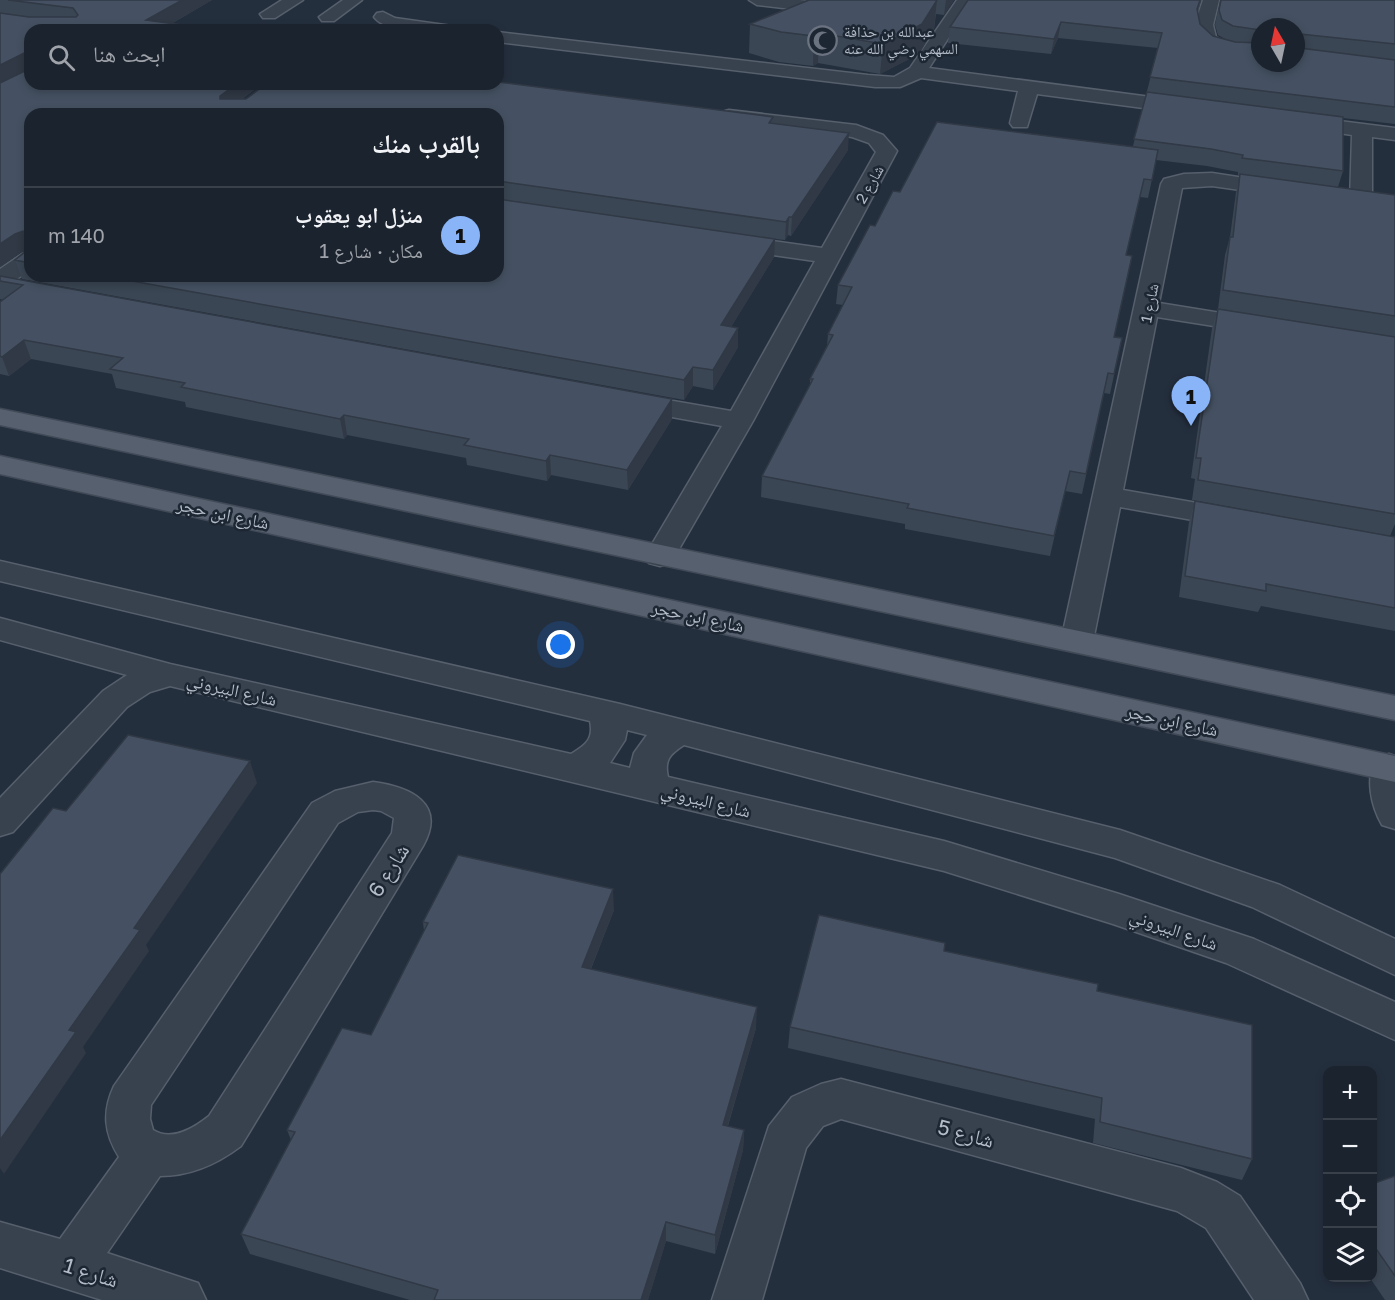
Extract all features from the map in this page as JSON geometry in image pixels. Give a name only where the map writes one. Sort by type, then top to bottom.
[{"type":"main road","points":[[0,417],[1395,708]]},
{"type":"main road","points":[[156,498],[187,493],[201,483],[206,473],[204,460]]},
{"type":"main road","name":"شارع ابن حجر","points":[[0,465],[1392,768]]},
{"type":"main road","points":[[249,519],[242,509],[247,492],[263,480],[277,476]]},
{"type":"street","points":[[269,15],[295,0]]},
{"type":"street","points":[[328,17],[354,0]]},
{"type":"street","points":[[757,0],[859,12]]},
{"type":"street","points":[[504,38],[760,69],[868,81],[899,82],[909,79],[917,72],[965,0]]},
{"type":"street","points":[[1210,0],[1204,32],[1207,38],[1223,48],[1251,52]]},
{"type":"street","points":[[373,24],[388,12],[390,22],[404,24]]},
{"type":"street","points":[[926,20],[949,23]]},
{"type":"street","points":[[729,116],[760,69]]},
{"type":"street","points":[[917,72],[1204,110]]},
{"type":"street","points":[[850,113],[868,81]]},
{"type":"street","points":[[1020,123],[1029,86]]},
{"type":"street","name":"شارع 2","points":[[660,556],[739,422],[888,151],[876,139],[856,131],[850,113],[729,116],[705,113]]},
{"type":"street","points":[[1283,120],[1395,134]]},
{"type":"street","points":[[1361,201],[1362,130]]},
{"type":"street","name":"شارع 1","points":[[1077,641],[1110,496],[1172,184],[1187,180],[1215,181],[1305,193]]},
{"type":"street","points":[[1339,198],[1384,204]]},
{"type":"street","points":[[711,238],[829,256]]},
{"type":"street","points":[[8,284],[24,266]]},
{"type":"street","points":[[1148,308],[1277,328]]},
{"type":"street","points":[[598,395],[739,422]]},
{"type":"street","points":[[1110,496],[1258,523]]},
{"type":"street","points":[[0,571],[605,713],[1120,844],[1266,896],[1395,958]]},
{"type":"street","name":"شارع البيروني","points":[[0,629],[170,675],[944,856],[1119,910],[1240,951],[1395,1022]]},
{"type":"street","points":[[0,822],[115,699],[139,683],[170,675]]},
{"type":"street","points":[[575,768],[591,760],[606,744],[610,725],[605,713]]},
{"type":"street","points":[[655,788],[648,775],[648,761],[654,749],[665,738],[680,732]]},
{"type":"street","points":[[1392,768],[1390,800],[1395,815]]},
{"type":"street","name":"شارع 6","points":[[354,798],[390,798],[401,803],[411,811],[413,823],[410,836],[225,1131],[208,1144],[186,1152],[149,1153],[134,1143],[129,1132],[126,1117],[130,1100],[326,813],[340,803],[354,798]]},
{"type":"street","name":"شارع 5","points":[[737,1300],[785,1141],[799,1118],[808,1111],[818,1104],[841,1099],[1180,1190],[1200,1198],[1223,1212],[1276,1298]]},
{"type":"street","points":[[71,1265],[149,1153]]},
{"type":"street","name":"شارع 1","points":[[0,1245],[182,1300]]},
{"type":"building","points":[[8,0],[182,0],[146,20],[176,24],[24,24],[24,53],[0,65],[0,13],[29,17],[76,17],[78,15],[73,8]]},
{"type":"building","points":[[809,0],[937,0],[922,24],[883,44],[819,33],[814,36],[781,32],[750,24]]},
{"type":"building","points":[[968,0],[1200,0],[1197,9],[1200,24],[1213,36],[1235,42],[1251,43],[1251,72],[1305,72],[1305,49],[1395,60],[1395,107],[1150,77],[1162,33],[1061,22],[1054,39],[950,27]]},
{"type":"building","points":[[1221,0],[1395,0],[1395,44],[1305,35],[1305,18],[1251,18],[1251,29],[1233,26],[1222,20],[1219,10]]},
{"type":"building","points":[[24,71],[24,90],[228,90],[220,96],[220,99],[246,99],[258,90],[504,90],[504,83],[773,117],[769,123],[849,133],[792,217],[789,217],[786,222],[504,182],[504,108],[24,108],[24,232],[15,234],[0,244],[0,83]]},
{"type":"building","points":[[1147,92],[1343,117],[1343,171],[1242,158],[1243,155],[1211,149],[1134,139]]},
{"type":"building","points":[[937,122],[1158,150],[1152,180],[1144,179],[1126,255],[1132,256],[1114,337],[1122,338],[1114,374],[1108,373],[1086,474],[1070,471],[1054,536],[907,508],[909,504],[762,476],[813,379],[810,379],[833,335],[828,334],[852,287],[838,285],[870,225],[875,226],[893,191],[900,192]]},
{"type":"building","points":[[1240,174],[1395,195],[1395,316],[1223,290],[1230,237],[1233,237]]},
{"type":"building","points":[[504,200],[775,239],[721,325],[738,328],[713,370],[693,367],[684,380],[137,282],[504,282]]},
{"type":"building","points":[[24,253],[24,262],[15,260]]},
{"type":"building","points":[[0,276],[672,399],[627,470],[550,455],[546,461],[464,445],[469,439],[344,415],[340,419],[181,387],[185,383],[110,369],[123,358],[24,340],[2,357],[0,356],[0,302],[23,285],[0,281]]},
{"type":"building","points":[[1218,309],[1395,337],[1395,514],[1198,480],[1201,458],[1196,458]]},
{"type":"building","points":[[1195,501],[1395,537],[1395,608],[1266,584],[1266,591],[1185,576]]},
{"type":"building","points":[[128,735],[250,761],[134,928],[140,930],[69,1030],[76,1032],[0,1140],[0,874],[53,808],[66,811]]},
{"type":"building","points":[[458,855],[613,889],[582,967],[757,1007],[723,1125],[744,1130],[715,1235],[666,1222],[641,1300],[434,1300],[438,1290],[241,1234],[295,1132],[287,1130],[342,1028],[371,1035],[428,923],[423,922]]},
{"type":"building","points":[[819,915],[945,943],[944,951],[1098,984],[1097,991],[1252,1025],[1252,1159],[1100,1122],[1102,1098],[790,1027]]},
{"type":"building","points":[[1395,1176],[1395,1276],[1377,1250],[1377,1182]]},
{"type":"place","name":"عبدالله بن حذافة السهمي رضي الله عنه","points":[[823,40]]},
{"type":"place","name":"منزل ابو يعقوب","points":[[1191,426]]}]
